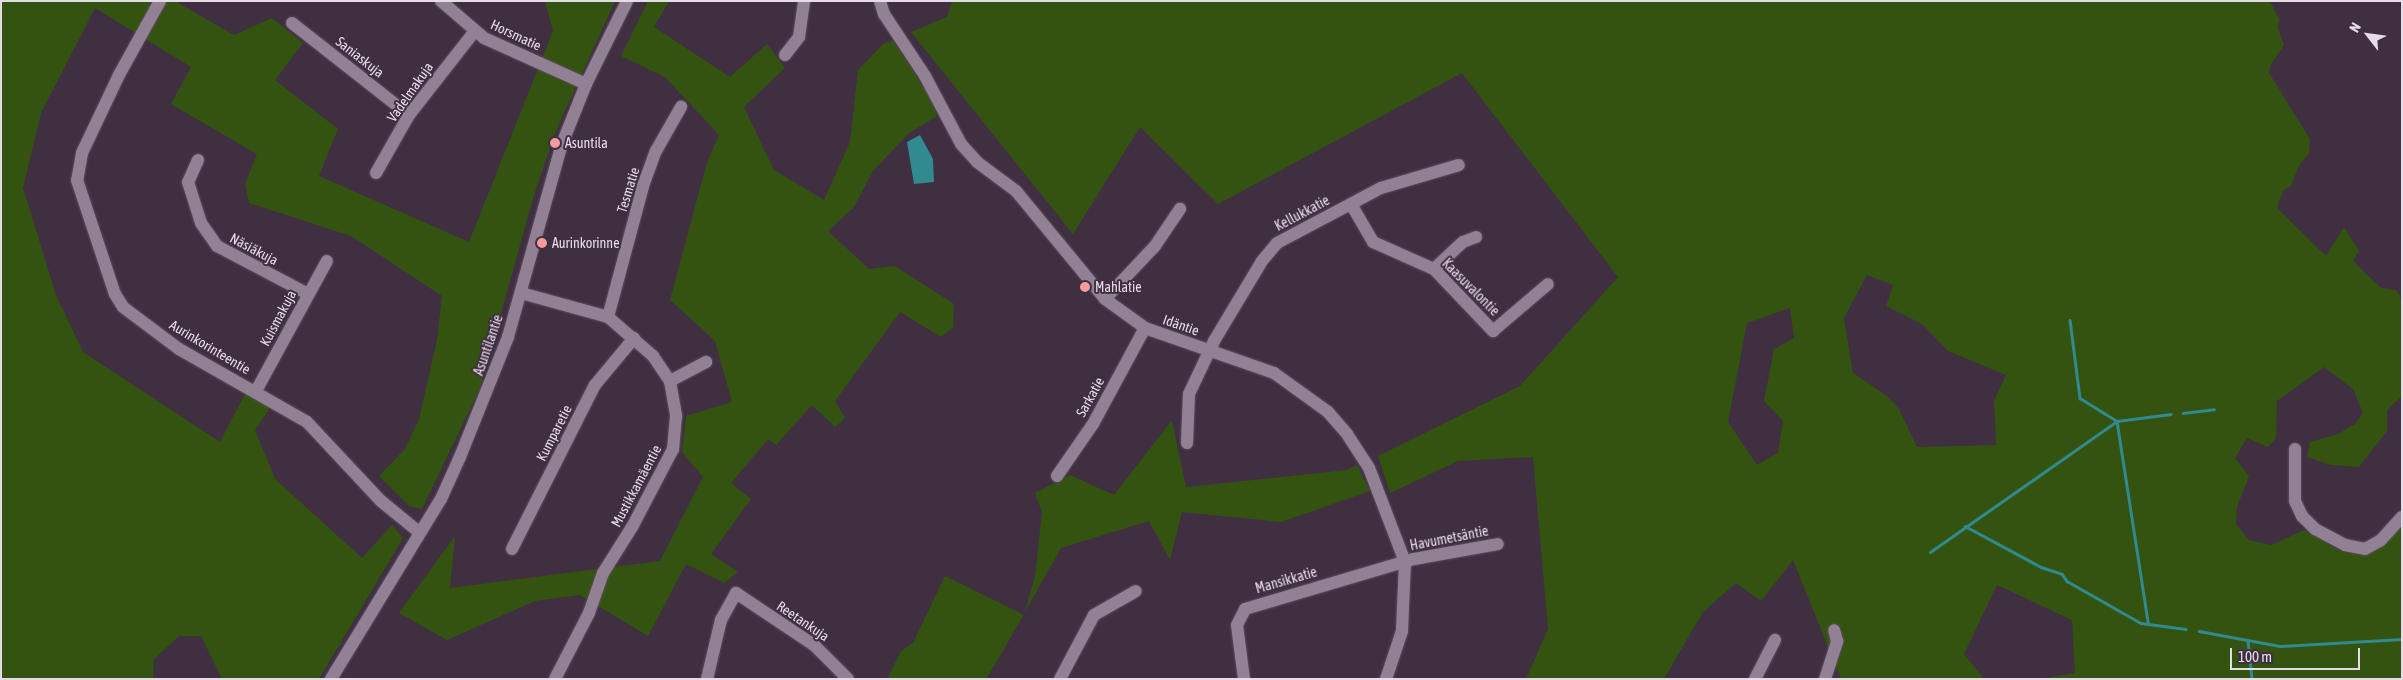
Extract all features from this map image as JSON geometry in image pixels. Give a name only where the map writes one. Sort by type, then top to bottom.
[{"type":"street","name":"Aurinkorinteentie","points":[[160,1],[115,83],[82,153],[77,180],[115,294],[123,307],[179,349],[256,391],[307,422],[381,500],[420,533]]},
{"type":"street","name":"Horsmatie","points":[[441,1],[474,32],[586,84]]},
{"type":"street","name":"Asuntilantie","points":[[331,679],[441,499],[493,381],[521,293],[552,173],[586,84],[627,1]]},
{"type":"street","points":[[785,55],[799,37],[804,1]]},
{"type":"street","name":"Idäntie","points":[[880,1],[884,14],[925,76],[961,144],[977,162],[1016,191],[1105,299],[1145,328],[1274,373],[1328,412],[1347,434],[1369,468],[1405,562],[1402,631],[1386,679]]},
{"type":"street","name":"Saniaskuja","points":[[292,23],[410,115]]},
{"type":"street","name":"Vadelmakuja","points":[[376,174],[410,115],[474,32]]},
{"type":"street","name":"Tesmatie","points":[[608,317],[643,186],[656,151],[681,107]]},
{"type":"street","name":"Näsiäkuja","points":[[198,160],[188,182],[201,223],[217,246],[308,294]]},
{"type":"street","name":"Kellukkatie","points":[[1187,443],[1189,394],[1209,350],[1262,261],[1277,243],[1380,188],[1459,165]]},
{"type":"street","name":"Kaasuvalontie","points":[[1351,204],[1372,242],[1434,269],[1493,331],[1548,284]]},
{"type":"street","points":[[1105,299],[1155,246],[1180,209]]},
{"type":"street","points":[[1434,269],[1462,242],[1476,237]]},
{"type":"street","name":"Kuismakuja","points":[[256,391],[327,261]]},
{"type":"street","name":"Mustikkamäentie","points":[[521,293],[608,317],[653,356],[670,381],[676,416],[673,449],[632,527],[603,573],[589,613],[555,679]]},
{"type":"street","name":"Sarkatie","points":[[1057,476],[1093,424],[1145,328]]},
{"type":"street","name":"Kumparetie","points":[[512,549],[595,385],[634,338]]},
{"type":"street","points":[[670,381],[706,362]]},
{"type":"street","points":[[2295,449],[2295,501],[2302,516],[2315,529],[2345,545],[2365,549],[2381,540],[2402,517]]},
{"type":"street","name":"Havumetsäntie","points":[[1405,562],[1498,544]]},
{"type":"street","name":"Mansikkatie","points":[[1244,679],[1237,626],[1245,609],[1405,562]]},
{"type":"street","points":[[1060,679],[1094,614],[1136,591]]},
{"type":"street","name":"Reetankuja","points":[[707,679],[721,620],[736,593],[814,645],[848,679]]},
{"type":"street","points":[[1825,679],[1837,641],[1834,630]]},
{"type":"street","points":[[1755,679],[1776,640]]},
{"type":"shaded area","points":[[1,1],[175,1],[234,35],[272,18],[303,43],[275,80],[338,129],[319,176],[469,242],[553,31],[545,1],[615,1],[555,133],[534,195],[480,388],[422,509],[409,506],[379,476],[405,449],[419,419],[437,340],[442,296],[351,236],[249,203],[245,184],[257,154],[171,104],[191,67],[95,8],[41,113],[23,188],[56,295],[83,352],[220,442],[246,392],[270,408],[255,430],[275,479],[362,558],[392,525],[403,538],[319,679],[222,679],[201,636],[179,636],[154,659],[153,679],[1,679]]},
{"type":"shaded area","points":[[648,1],[669,1],[654,27],[730,77],[767,44],[785,68],[744,107],[774,170],[824,200],[850,142],[858,70],[883,44],[893,40],[933,102],[937,116],[909,133],[873,171],[854,207],[828,231],[869,269],[895,266],[954,304],[953,327],[941,337],[900,312],[835,401],[845,418],[835,427],[812,405],[776,445],[768,439],[731,483],[751,499],[711,554],[738,572],[724,583],[686,564],[648,636],[580,595],[535,601],[447,640],[399,613],[455,536],[450,588],[660,561],[703,477],[682,452],[686,416],[732,402],[715,341],[670,300],[707,162],[719,135],[665,77],[621,56]]},
{"type":"shaded area","points":[[952,1],[2270,1],[2279,19],[2278,28],[2284,45],[2270,66],[2269,73],[2310,139],[2309,154],[2299,165],[2291,186],[2284,190],[2278,203],[2278,209],[2326,256],[2344,227],[2359,251],[2353,261],[2381,288],[2396,290],[2402,300],[2402,396],[2387,410],[2387,431],[2359,467],[2331,465],[2307,457],[2310,442],[2338,434],[2355,424],[2363,413],[2353,389],[2324,367],[2277,401],[2276,438],[2268,447],[2247,438],[2235,458],[2249,476],[2237,507],[2236,524],[2249,540],[2271,545],[2304,530],[2339,550],[2367,554],[2402,527],[2402,679],[2040,679],[2075,673],[2072,620],[1997,585],[1964,654],[1984,679],[1841,679],[1793,560],[1761,601],[1736,583],[1703,612],[1664,679],[1526,679],[1548,629],[1533,457],[1458,461],[1390,493],[1378,456],[1520,386],[1618,277],[1462,73],[1218,204],[1140,127],[1073,234],[911,32],[947,17]],"holes":[[[1867,275],[1893,285],[1886,306],[1922,324],[1948,351],[2006,375],[1994,401],[1996,445],[1917,447],[1899,409],[1887,396],[1853,373],[1844,318]],[[1790,308],[1794,338],[1774,349],[1764,401],[1783,421],[1778,453],[1757,465],[1728,422],[1747,323]]]},
{"type":"shaded area","points":[[920,135],[933,159],[934,182],[914,184],[907,142]]},
{"type":"shaded area","points":[[1172,420],[1186,487],[1347,470],[1357,465],[1370,491],[1281,522],[1182,512],[1170,560],[1149,521],[1061,548],[1025,612],[1035,577],[1042,512],[1035,493],[1070,475],[1114,495]]},
{"type":"shaded area","points":[[945,576],[1023,615],[986,679],[887,679],[901,651],[913,643]]},
{"type":"waterway","points":[[2070,320],[2080,398],[2117,421],[2148,622]]},
{"type":"waterway","points":[[2183,413],[2214,409]]},
{"type":"waterway","points":[[1930,552],[2117,421],[2171,414]]},
{"type":"waterway","points":[[1965,526],[2041,567],[2062,574],[2067,581],[2141,623],[2186,629]]},
{"type":"waterway","points":[[2199,631],[2280,646],[2402,639]]},
{"type":"waterway","points":[[2248,641],[2252,679]]},
{"type":"place","name":"Asuntila","points":[[555,143]]},
{"type":"place","name":"Aurinkorinne","points":[[542,243]]},
{"type":"place","name":"Mahlatie","points":[[1085,287]]}]
